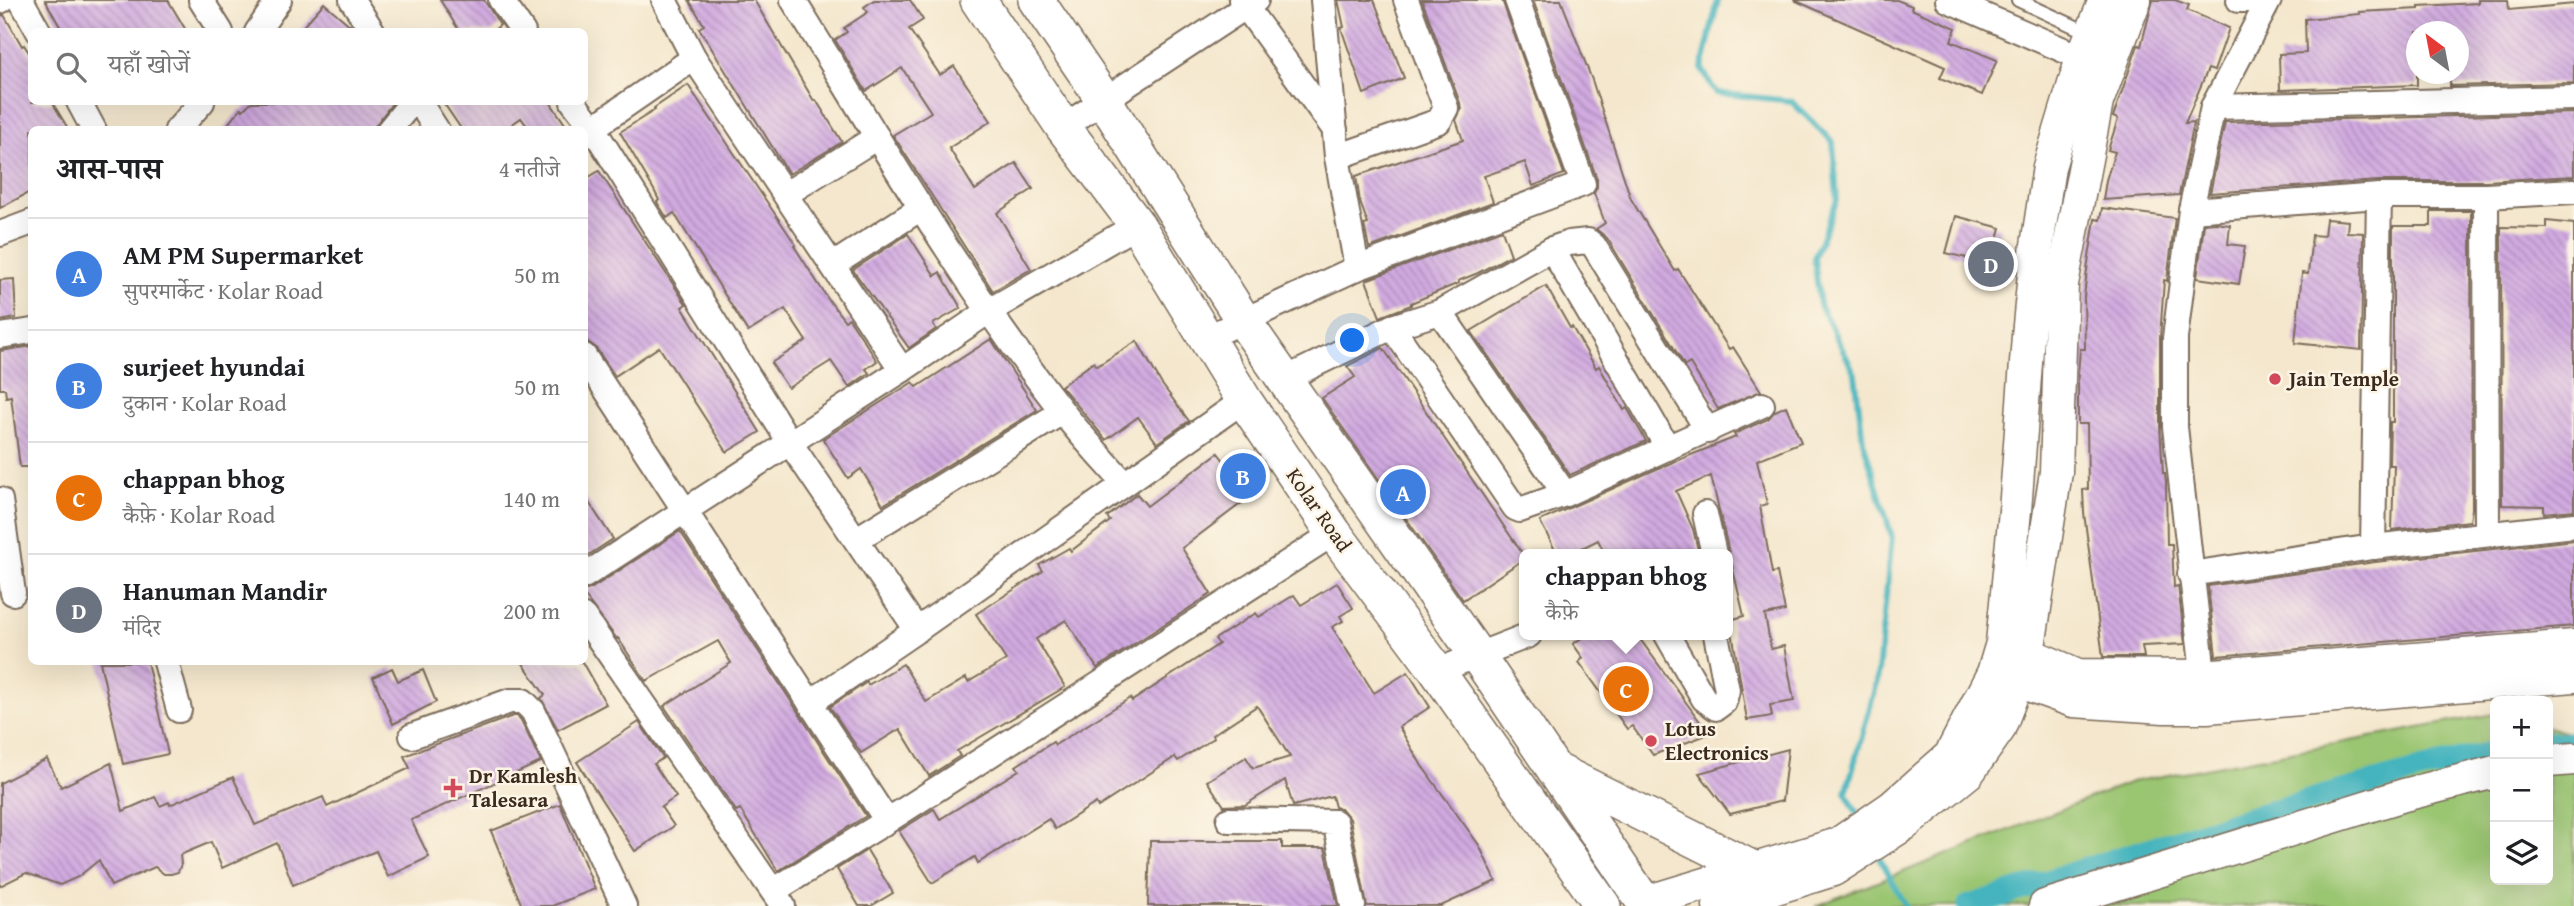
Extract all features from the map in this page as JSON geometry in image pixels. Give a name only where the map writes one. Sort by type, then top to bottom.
[{"type":"main road","name":"Kolar Road","points":[[978,0],[1063,127],[1137,225],[1244,400],[1334,533],[1437,671],[1623,899]]},
{"type":"main road","points":[[1036,0],[1104,100],[1243,320],[1558,771],[1623,899]]},
{"type":"main road","points":[[1244,400],[1285,379]]},
{"type":"main road","points":[[1558,771],[1776,872]]},
{"type":"street","points":[[21,0],[37,28]]},
{"type":"street","points":[[201,0],[218,28]]},
{"type":"street","points":[[260,28],[279,0]]},
{"type":"street","points":[[352,0],[370,28]]},
{"type":"street","points":[[664,0],[694,58],[902,370]]},
{"type":"street","points":[[793,0],[921,208],[989,311],[1062,412],[1124,484]]},
{"type":"street","points":[[1323,0],[1337,157],[1357,268]]},
{"type":"street","points":[[1337,157],[1439,121],[1446,108],[1406,0]]},
{"type":"street","points":[[1206,338],[1357,268],[1583,184],[1517,0]]},
{"type":"street","points":[[1948,0],[2087,46]]},
{"type":"street","points":[[2011,662],[2036,252],[2049,167],[2087,46],[2105,0]]},
{"type":"street","points":[[1719,906],[1776,872],[1898,815],[1950,756],[2011,662],[2056,471],[2062,284],[2097,102],[2135,0]]},
{"type":"street","points":[[2239,0],[2250,0]]},
{"type":"street","points":[[2207,707],[2175,427],[2175,351],[2191,210],[2213,107],[2269,0]]},
{"type":"street","points":[[508,2],[521,28]]},
{"type":"street","points":[[1063,127],[1247,2],[1335,130]]},
{"type":"street","points":[[694,58],[589,131],[790,443],[917,630]]},
{"type":"street","points":[[2213,107],[2574,98]]},
{"type":"street","points":[[81,105],[92,126]]},
{"type":"street","points":[[181,126],[199,105]]},
{"type":"street","points":[[392,126],[410,105]]},
{"type":"street","points":[[421,105],[434,126]]},
{"type":"street","points":[[575,105],[586,126]]},
{"type":"street","points":[[786,194],[877,137]]},
{"type":"street","points":[[2191,210],[2379,196],[2486,196],[2574,191]]},
{"type":"street","points":[[2373,547],[2379,196]]},
{"type":"street","points":[[2486,196],[2487,533]]},
{"type":"street","points":[[833,265],[921,208]]},
{"type":"street","points":[[0,234],[28,224]]},
{"type":"street","points":[[588,573],[989,311],[1137,225]]},
{"type":"street","points":[[1285,379],[1392,327],[1440,312],[1552,249],[1580,240],[1588,241],[1594,246],[1708,431]]},
{"type":"street","points":[[1552,249],[1668,448]]},
{"type":"street","points":[[1440,312],[1565,494]]},
{"type":"street","points":[[1392,327],[1515,508],[1526,510],[1565,494],[1762,405]]},
{"type":"street","points":[[0,336],[28,332]]},
{"type":"street","points":[[588,362],[887,821]]},
{"type":"street","points":[[810,703],[1244,400]]},
{"type":"street","points":[[856,539],[1062,412]]},
{"type":"street","points":[[0,500],[13,593]]},
{"type":"street","points":[[1704,514],[1713,549]]},
{"type":"street","points":[[2190,575],[2373,547],[2574,525]]},
{"type":"street","points":[[588,624],[778,898],[887,821],[1334,533]]},
{"type":"street","points":[[1437,671],[1519,639]]},
{"type":"street","points":[[1670,640],[1704,699],[1716,708],[1724,702],[1727,691],[1717,640]]},
{"type":"street","points":[[2011,662],[2078,675],[2202,676],[2574,646]]},
{"type":"street","points":[[2011,662],[2073,701],[2164,708],[2207,707],[2574,676]]},
{"type":"street","points":[[167,665],[179,710]]},
{"type":"street","points":[[412,736],[510,701],[523,701],[533,711],[624,906]]},
{"type":"street","points":[[2553,761],[2574,759]]},
{"type":"street","points":[[2045,906],[2404,795],[2490,773]]},
{"type":"street","points":[[1229,820],[1335,822],[1353,906]]},
{"type":"street","points":[[1623,899],[1776,872]]},
{"type":"lane","points":[[2018,0],[2087,46]]},
{"type":"green space","points":[[2490,715],[2490,885],[2553,885],[2553,728],[2574,734],[2574,906],[1816,906],[2131,782]]},
{"type":"building","points":[[45,0],[168,0],[185,28],[61,28]]},
{"type":"building","points":[[440,0],[484,0],[500,25],[497,28],[458,28]]},
{"type":"building","points":[[689,0],[754,0],[814,101],[816,100],[842,142],[789,174],[699,28],[704,25]]},
{"type":"building","points":[[874,0],[910,0],[923,20],[909,29],[940,75],[954,66],[991,121],[949,148],[975,190],[1016,163],[1033,189],[997,213],[1031,269],[993,291],[893,135],[931,112],[902,68],[866,91],[835,40],[847,32],[844,28],[868,12],[864,7]]},
{"type":"building","points":[[1338,0],[1374,0],[1404,78],[1364,94],[1341,28],[1344,27]]},
{"type":"building","points":[[1422,0],[1502,0],[1564,174],[1533,186],[1525,162],[1484,176],[1493,202],[1369,248],[1364,225],[1368,224],[1360,202],[1356,176],[1463,140],[1456,120],[1461,110],[1460,103]]},
{"type":"building","points":[[1533,0],[1561,0],[1592,80],[1631,199],[1675,271],[1678,269],[1729,349],[1733,347],[1761,391],[1718,409],[1690,363],[1685,366],[1607,238],[1596,229],[1605,223],[1594,193],[1597,179]]},
{"type":"building","points":[[1794,0],[1897,0],[1912,6],[1911,9],[1956,28],[1951,41],[1997,60],[1982,95],[1940,78],[1945,67]]},
{"type":"building","points":[[2153,0],[2175,0],[2189,5],[2187,10],[2229,28],[2214,71],[2208,69],[2185,123],[2194,122],[2179,195],[2103,200],[2115,152],[2108,150],[2118,119],[2113,117],[2138,45],[2141,46]]},
{"type":"building","points":[[2478,0],[2508,0],[2509,10],[2574,4],[2574,83],[2450,86],[2469,84],[2469,21],[2406,21],[2406,84],[2417,85],[2280,90],[2279,54],[2306,53],[2305,19],[2360,14],[2359,12],[2419,9],[2419,6],[2478,3]]},
{"type":"building","points":[[324,3],[353,28],[302,28]]},
{"type":"building","points":[[4,15],[22,46],[28,51],[28,105],[54,105],[67,126],[28,126],[28,193],[0,208],[0,16]]},
{"type":"building","points":[[688,85],[796,245],[794,246],[828,299],[845,321],[849,318],[877,361],[866,369],[869,373],[849,387],[831,361],[788,388],[771,363],[806,341],[785,309],[748,332],[674,213],[667,218],[657,202],[659,200],[654,190],[620,132]]},
{"type":"building","points":[[248,105],[391,105],[375,126],[226,126],[241,108],[243,110]]},
{"type":"building","points":[[445,105],[552,105],[566,126],[527,126],[521,118],[510,126],[459,126]]},
{"type":"building","points":[[2574,113],[2574,176],[2486,181],[2378,181],[2210,193],[2225,122]]},
{"type":"building","points":[[599,171],[686,304],[682,307],[760,432],[727,452],[659,347],[615,376],[596,348],[588,342],[588,178]]},
{"type":"building","points":[[2102,208],[2175,218],[2167,281],[2164,280],[2160,338],[2160,427],[2166,483],[2167,544],[2172,544],[2174,587],[2178,586],[2185,644],[2142,646],[2144,657],[2103,657],[2084,513],[2083,490],[2088,489],[2087,424],[2078,424],[2078,374],[2080,349],[2085,349],[2084,297],[2087,270],[2095,219],[2100,220]]},
{"type":"building","points":[[2431,211],[2471,211],[2472,509],[2470,521],[2392,530],[2394,465],[2389,465],[2390,422],[2393,422],[2393,226],[2431,226]]},
{"type":"building","points":[[1956,216],[2001,228],[1991,264],[1946,253]]},
{"type":"building","points":[[2326,219],[2348,221],[2347,232],[2363,233],[2361,350],[2295,343],[2302,273],[2308,274],[2312,235],[2324,236]]},
{"type":"building","points":[[2547,221],[2574,224],[2574,510],[2544,513],[2544,506],[2502,505],[2501,227],[2547,228]]},
{"type":"building","points":[[2204,224],[2230,225],[2228,244],[2245,246],[2239,284],[2197,278]]},
{"type":"building","points":[[1502,230],[1511,255],[1458,281],[1459,283],[1380,317],[1366,280]]},
{"type":"building","points":[[908,234],[935,276],[940,272],[961,308],[933,324],[936,329],[909,348],[853,270]]},
{"type":"building","points":[[14,279],[16,318],[0,321],[0,280]]},
{"type":"building","points":[[1546,286],[1570,328],[1572,327],[1596,368],[1599,366],[1624,410],[1627,408],[1646,441],[1570,475],[1471,331]]},
{"type":"building","points":[[991,339],[1037,410],[883,505],[861,469],[848,478],[823,439],[913,382],[917,387]]},
{"type":"building","points":[[1137,341],[1161,383],[1189,421],[1157,443],[1138,417],[1106,440],[1061,386],[1094,362],[1097,366]]},
{"type":"building","points":[[28,347],[28,467],[20,467],[11,396],[6,397],[5,389],[0,389],[0,351]]},
{"type":"building","points":[[1383,348],[1519,549],[1519,562],[1463,600],[1322,398],[1355,377],[1347,366]]},
{"type":"building","points":[[1786,406],[1801,442],[1757,460],[1767,504],[1760,506],[1772,573],[1777,572],[1785,611],[1765,615],[1771,649],[1784,646],[1794,701],[1770,705],[1772,716],[1747,720],[1733,638],[1733,619],[1744,616],[1733,569],[1733,549],[1728,549],[1711,476],[1676,491],[1693,529],[1698,549],[1602,549],[1598,540],[1580,549],[1554,549],[1540,521],[1736,437],[1734,434],[1768,419],[1775,411]]},
{"type":"building","points":[[1218,453],[1251,496],[1182,548],[1211,594],[1097,668],[1066,620],[1036,639],[1065,687],[957,751],[960,756],[929,776],[900,729],[861,753],[830,707],[867,682],[868,685],[903,664],[926,702],[966,678],[968,682],[1006,660],[976,614],[1043,571],[1039,565],[1069,548],[1071,551],[1110,521],[1107,517],[1137,494],[1147,506]]},
{"type":"building","points":[[588,501],[613,539],[588,555]]},
{"type":"building","points":[[680,531],[866,816],[778,871],[740,809],[736,811],[664,706],[731,663],[718,641],[646,681],[618,638],[588,600],[588,590]]},
{"type":"building","points":[[2574,540],[2574,626],[2216,656],[2208,586],[2375,562]]},
{"type":"building","points":[[1337,583],[1353,608],[1340,616],[1343,621],[1332,627],[1374,693],[1408,672],[1430,707],[1399,727],[1422,766],[1479,845],[1496,881],[1441,906],[1367,906],[1350,819],[1342,809],[1335,807],[1332,796],[1293,806],[1285,780],[1245,805],[1224,806],[1207,781],[1246,757],[1253,768],[1290,757],[1257,706],[1178,761],[1175,757],[1098,807],[1096,803],[1055,829],[1049,819],[978,863],[975,857],[932,883],[899,831],[934,809],[940,819],[1019,770],[1016,766],[1053,742],[1055,745],[1130,698],[1132,701],[1219,644],[1215,639],[1256,613],[1259,617],[1294,595],[1301,605]]},
{"type":"building","points":[[1579,640],[1641,640],[1709,734],[1653,755],[1632,726],[1627,729],[1579,662],[1583,658],[1573,644]]},
{"type":"building","points":[[101,665],[148,665],[168,754],[123,764]]},
{"type":"building","points":[[524,665],[584,665],[606,704],[558,730],[541,698],[545,695]]},
{"type":"building","points":[[392,668],[398,681],[423,670],[436,702],[393,724],[373,677]]},
{"type":"building","points":[[513,716],[521,720],[541,762],[411,820],[429,857],[388,877],[376,851],[293,885],[277,843],[222,868],[211,842],[180,855],[178,872],[171,874],[164,874],[155,867],[111,886],[99,860],[78,877],[60,885],[26,873],[0,886],[0,783],[47,759],[61,787],[111,763],[123,811],[155,797],[160,806],[169,802],[170,805],[233,777],[255,825],[323,797],[327,807],[410,768],[404,756]]},
{"type":"building","points":[[639,722],[663,758],[654,764],[676,797],[661,807],[674,826],[635,851],[577,762]]},
{"type":"building","points":[[1788,749],[1782,801],[1730,814],[1699,773]]},
{"type":"building","points":[[560,804],[595,889],[552,906],[522,906],[491,831]]},
{"type":"building","points":[[1150,841],[1282,841],[1282,848],[1325,848],[1338,906],[1148,906]]},
{"type":"building","points":[[867,850],[893,893],[871,906],[859,906],[837,869]]},
{"type":"waterway","points":[[1718,0],[1702,69],[1716,93],[1791,101],[1833,142],[1837,200],[1814,258],[1820,305],[1855,374],[1863,441],[1892,537],[1877,682],[1846,793],[1860,819]]},
{"type":"waterway","points":[[2553,743],[2574,743]]},
{"type":"waterway","points":[[1969,906],[2296,804],[2490,753]]},
{"type":"waterway","points":[[1877,854],[1906,906]]},
{"type":"place","name":"Hanuman Mandir","points":[[1991,264]]},
{"type":"place","name":"Jain Temple","points":[[2275,379]]},
{"type":"place","name":"surjeet hyundai","points":[[1243,476]]},
{"type":"place","name":"AM PM Supermarket","points":[[1403,492]]},
{"type":"place","name":"chappan bhog","points":[[1626,689]]},
{"type":"place","name":"Lotus Electronics","points":[[1651,741]]},
{"type":"place","name":"Dr Kamlesh Talesara","points":[[453,788]]}]
